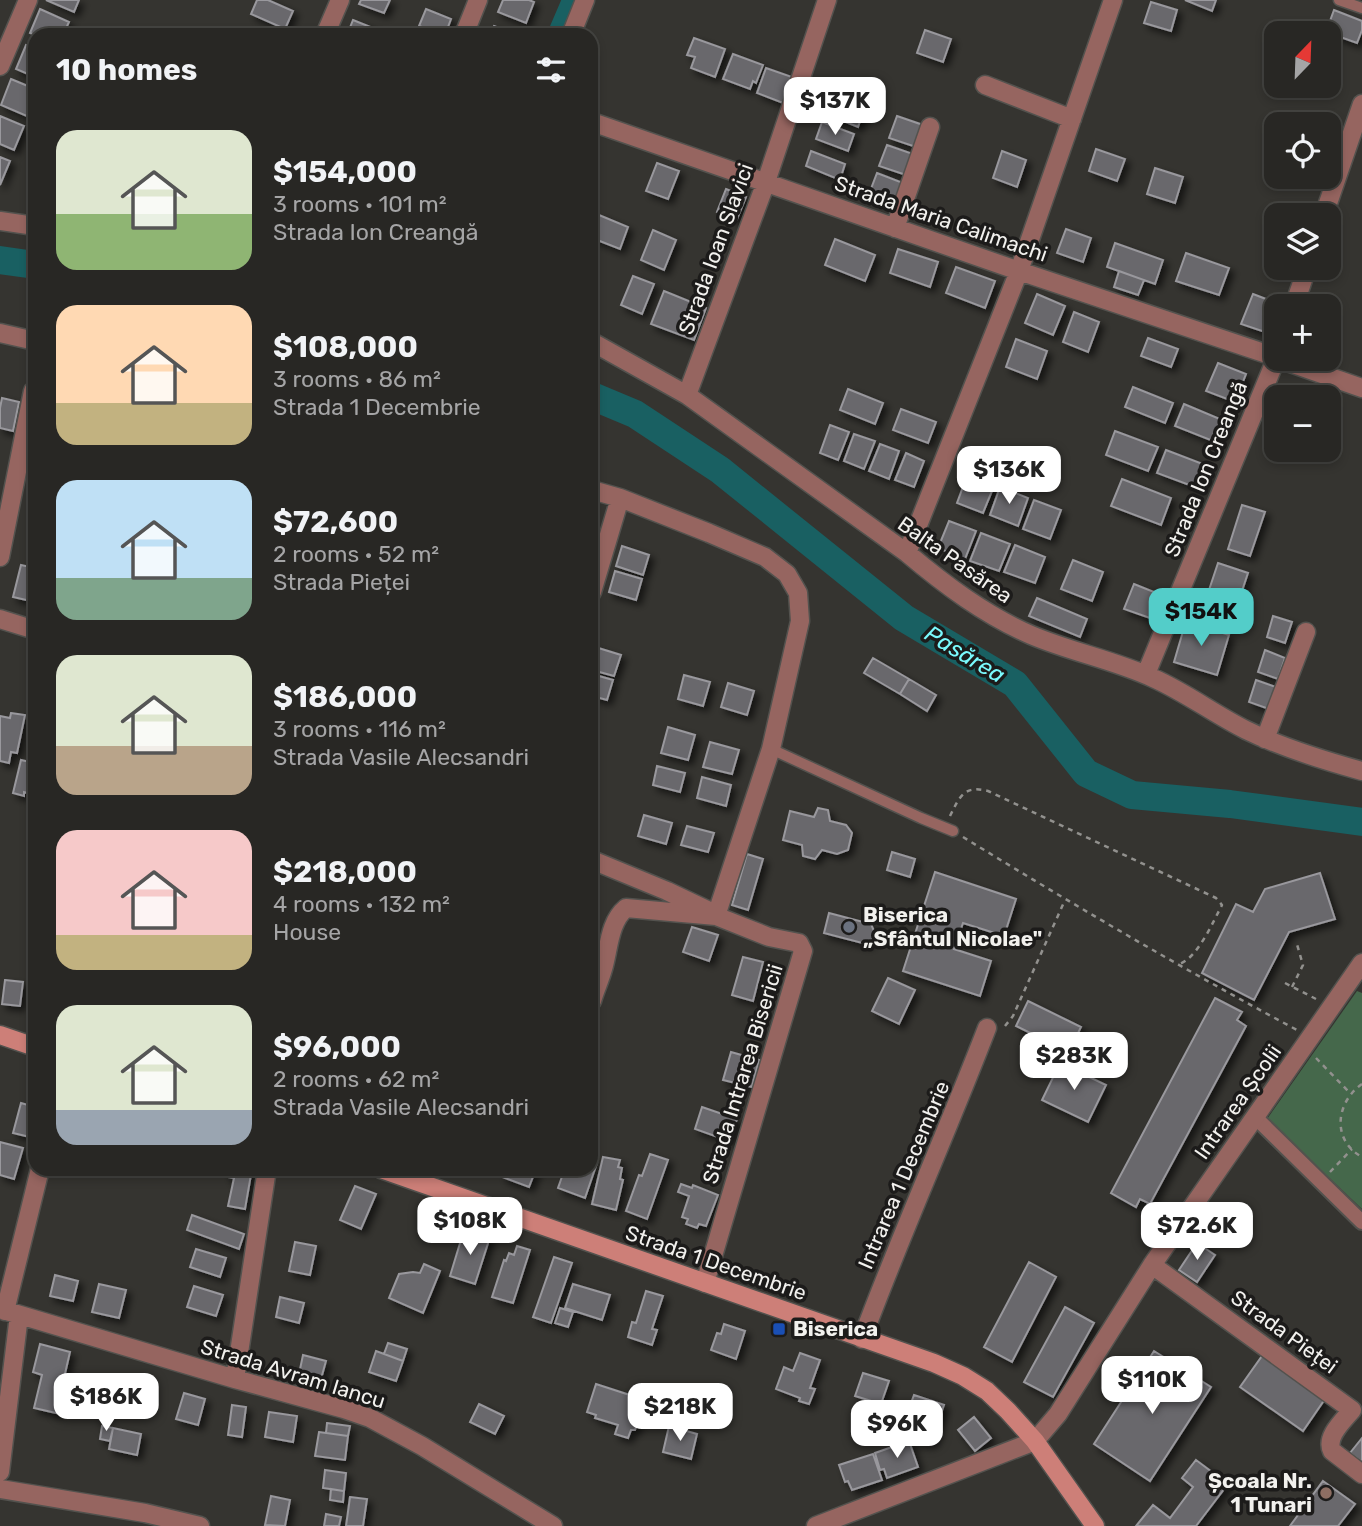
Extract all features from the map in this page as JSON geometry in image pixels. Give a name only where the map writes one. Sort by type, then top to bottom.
[{"type":"main road","points":[[0,1035],[28,1045]]},
{"type":"main road","name":"Strada 1 Decembrie","points":[[401,1176],[934,1363],[963,1376],[988,1391],[1035,1441],[1095,1526]]},
{"type":"street","points":[[0,66],[28,0]]},
{"type":"street","points":[[328,28],[340,0]]},
{"type":"street","points":[[467,28],[478,0]]},
{"type":"street","points":[[573,28],[585,0]]},
{"type":"street","name":"Strada Ioan Slavici","points":[[687,394],[766,183],[827,0]]},
{"type":"street","points":[[907,553],[1019,271],[1114,0]]},
{"type":"street","points":[[985,85],[1072,119]]},
{"type":"street","points":[[1328,203],[1362,104]]},
{"type":"street","name":"Strada Maria Calimachi","points":[[598,124],[1264,354]]},
{"type":"street","points":[[895,228],[930,127]]},
{"type":"street","points":[[0,221],[28,225]]},
{"type":"street","points":[[0,333],[28,339]]},
{"type":"street","name":"Balta Pasărea","points":[[598,345],[687,394],[999,620],[1034,636],[1146,674],[1265,739],[1362,771]]},
{"type":"street","name":"Strada Ion Creangă","points":[[1146,674],[1272,371]]},
{"type":"street","name":"Strada Maria Calimachi","points":[[1314,371],[1362,388]]},
{"type":"street","points":[[0,557],[28,416]]},
{"type":"street","points":[[598,492],[620,498],[765,557],[787,574],[798,593],[800,605],[800,621],[771,749],[716,916],[667,891],[598,862]]},
{"type":"street","points":[[598,572],[620,498]]},
{"type":"street","points":[[0,620],[28,628]]},
{"type":"street","points":[[1265,739],[1306,632]]},
{"type":"street","name":"Strada Intrarea Bisericii","points":[[598,984],[614,925],[626,908],[716,916],[769,937],[799,943],[803,951],[705,1283]]},
{"type":"street","name":"Intrarea Școlii","points":[[1035,1441],[1058,1414],[1152,1265],[1362,963]]},
{"type":"street","name":"Intrarea 1 Decembrie","points":[[862,1339],[987,1028]]},
{"type":"street","points":[[1255,1117],[1362,1222]]},
{"type":"street","points":[[0,1472],[8,1312],[38,1176]]},
{"type":"street","points":[[235,1379],[266,1176]]},
{"type":"street","name":"Strada Pieței","points":[[1152,1265],[1352,1410],[1331,1437],[1329,1446],[1362,1474]]},
{"type":"street","name":"Strada Avram Iancu","points":[[8,1312],[370,1418],[422,1446],[552,1526]]},
{"type":"street","points":[[823,1525],[1035,1441]]},
{"type":"street","points":[[0,1489],[145,1513],[200,1526]]},
{"type":"lane","points":[[1339,0],[1362,8]]},
{"type":"lane","points":[[771,749],[953,831]]},
{"type":"path","points":[[1178,964],[1186,962],[1206,935],[1222,905],[1216,898],[988,791],[976,788],[968,790],[956,802],[949,818],[953,831],[1065,900],[1307,1041],[1350,1093]]},
{"type":"path","points":[[987,1028],[1005,1026],[1013,1016],[1065,900]]},
{"type":"path","points":[[1292,987],[1303,965],[1296,941]]},
{"type":"path","points":[[1285,983],[1331,1007]]},
{"type":"path","points":[[1362,1084],[1350,1093],[1340,1118],[1342,1132],[1348,1144],[1362,1157]]},
{"type":"path","points":[[1321,1182],[1352,1149]]},
{"type":"green space","points":[[1357,991],[1362,993],[1362,1209],[1267,1119]]},
{"type":"building","points":[[46,0],[79,0],[74,12]]},
{"type":"building","points":[[257,0],[268,0],[293,11],[285,28],[251,14]]},
{"type":"building","points":[[361,0],[390,0],[384,13],[359,4]]},
{"type":"building","points":[[503,0],[534,2],[526,23],[498,12]]},
{"type":"building","points":[[1185,0],[1216,0],[1212,11]]},
{"type":"building","points":[[1151,2],[1177,10],[1171,31],[1144,23]]},
{"type":"building","points":[[40,9],[69,22],[66,28],[32,28]]},
{"type":"building","points":[[426,9],[451,19],[448,28],[419,26]]},
{"type":"building","points":[[1334,10],[1362,21],[1357,43],[1341,37],[1341,21],[1330,21]]},
{"type":"building","points":[[353,20],[373,28],[350,28]]},
{"type":"building","points":[[925,30],[951,39],[943,62],[917,53]]},
{"type":"building","points":[[694,38],[725,49],[715,77],[691,68],[695,57],[687,55]]},
{"type":"building","points":[[26,45],[28,46],[28,74],[16,69]]},
{"type":"building","points":[[733,54],[763,65],[756,83],[753,81],[750,89],[723,79]]},
{"type":"building","points":[[766,68],[792,77],[783,103],[757,93]]},
{"type":"building","points":[[11,79],[28,86],[28,117],[1,105]]},
{"type":"building","points":[[830,97],[864,110],[858,127],[823,113]]},
{"type":"building","points":[[0,116],[24,126],[14,150],[0,144]]},
{"type":"building","points":[[897,116],[923,125],[916,147],[889,138]]},
{"type":"building","points":[[822,122],[854,134],[848,151],[816,139]]},
{"type":"building","points":[[887,145],[913,154],[906,175],[879,166]]},
{"type":"building","points":[[1096,149],[1125,159],[1117,181],[1089,171]]},
{"type":"building","points":[[811,151],[845,164],[840,180],[806,166]]},
{"type":"building","points":[[1002,151],[1026,160],[1017,187],[993,178]]},
{"type":"building","points":[[0,157],[10,161],[0,185]]},
{"type":"building","points":[[657,163],[679,171],[668,199],[646,191]]},
{"type":"building","points":[[1155,168],[1183,177],[1175,203],[1147,194]]},
{"type":"building","points":[[877,173],[903,183],[895,204],[869,194]]},
{"type":"building","points":[[726,189],[746,197],[737,219],[717,212]]},
{"type":"building","points":[[599,215],[628,227],[620,249],[598,240]]},
{"type":"building","points":[[1066,229],[1091,238],[1083,262],[1057,253]]},
{"type":"building","points":[[653,230],[676,240],[664,270],[641,260]]},
{"type":"building","points":[[835,239],[875,255],[865,281],[825,265]]},
{"type":"building","points":[[1115,243],[1163,260],[1155,284],[1107,267]]},
{"type":"building","points":[[898,249],[938,262],[930,287],[890,273]]},
{"type":"building","points":[[1186,253],[1229,268],[1219,295],[1176,281]]},
{"type":"building","points":[[956,267],[995,281],[985,308],[946,293]]},
{"type":"building","points":[[1119,271],[1144,280],[1138,295],[1114,287]]},
{"type":"building","points":[[633,276],[654,284],[642,314],[621,305]]},
{"type":"building","points":[[664,291],[706,308],[694,340],[651,324]]},
{"type":"building","points":[[1037,294],[1065,306],[1053,335],[1025,323]]},
{"type":"building","points":[[1253,294],[1264,298],[1264,332],[1241,324]]},
{"type":"building","points":[[1074,312],[1099,322],[1088,352],[1063,342]]},
{"type":"building","points":[[1148,338],[1178,349],[1171,367],[1141,356]]},
{"type":"building","points":[[1016,339],[1047,351],[1037,379],[1006,367]]},
{"type":"building","points":[[1218,363],[1246,374],[1235,402],[1206,391]]},
{"type":"building","points":[[1133,387],[1173,403],[1165,423],[1125,407]]},
{"type":"building","points":[[848,389],[883,403],[875,424],[840,410]]},
{"type":"building","points":[[2,398],[19,402],[13,431],[0,428]]},
{"type":"building","points":[[1184,404],[1227,422],[1218,443],[1175,426]]},
{"type":"building","points":[[901,409],[936,422],[928,443],[893,430]]},
{"type":"building","points":[[830,425],[849,432],[838,460],[820,453]]},
{"type":"building","points":[[1115,431],[1158,447],[1148,471],[1106,455]]},
{"type":"building","points":[[854,434],[875,441],[864,469],[844,461]]},
{"type":"building","points":[[880,444],[899,451],[889,479],[869,471]]},
{"type":"building","points":[[1166,450],[1208,466],[1200,489],[1157,473]]},
{"type":"building","points":[[906,453],[924,461],[914,487],[895,480]]},
{"type":"building","points":[[967,476],[994,486],[983,513],[957,503]]},
{"type":"building","points":[[1122,479],[1171,498],[1161,525],[1111,506]]},
{"type":"building","points":[[1000,487],[1028,498],[1018,526],[990,515]]},
{"type":"building","points":[[1034,500],[1061,510],[1050,539],[1023,529]]},
{"type":"building","points":[[1242,505],[1265,512],[1250,556],[1228,549]]},
{"type":"building","points":[[949,521],[976,531],[965,559],[938,548]]},
{"type":"building","points":[[981,533],[1010,544],[999,571],[970,561]]},
{"type":"building","points":[[1015,545],[1045,557],[1035,583],[1004,572]]},
{"type":"building","points":[[622,546],[649,555],[643,575],[616,566]]},
{"type":"building","points":[[1073,560],[1103,572],[1092,601],[1061,589]]},
{"type":"building","points":[[1218,563],[1248,573],[1238,603],[1208,593]]},
{"type":"building","points":[[21,565],[28,566],[28,600],[13,597]]},
{"type":"building","points":[[615,571],[642,579],[636,600],[609,592]]},
{"type":"building","points":[[1134,584],[1159,594],[1150,618],[1124,609]]},
{"type":"building","points":[[1037,598],[1087,619],[1080,637],[1029,616]]},
{"type":"building","points":[[1273,616],[1292,622],[1285,643],[1267,637]]},
{"type":"building","points":[[1186,621],[1229,635],[1217,675],[1174,662]]},
{"type":"building","points":[[598,648],[621,655],[614,676],[598,672]]},
{"type":"building","points":[[1265,650],[1285,658],[1278,679],[1258,672]]},
{"type":"building","points":[[873,658],[909,679],[900,694],[864,673]]},
{"type":"building","points":[[684,675],[710,682],[703,706],[678,699]]},
{"type":"building","points":[[598,676],[613,680],[607,700],[598,698]]},
{"type":"building","points":[[909,679],[936,695],[927,711],[900,694]]},
{"type":"building","points":[[1256,680],[1276,687],[1269,709],[1249,702]]},
{"type":"building","points":[[728,683],[754,691],[747,715],[721,707]]},
{"type":"building","points":[[11,713],[25,715],[17,753],[11,752],[9,763],[0,761],[0,716],[10,718]]},
{"type":"building","points":[[668,727],[695,735],[688,760],[661,753]]},
{"type":"building","points":[[710,742],[739,750],[732,774],[703,767]]},
{"type":"building","points":[[21,760],[28,762],[28,793],[24,792],[24,796],[13,793]]},
{"type":"building","points":[[657,766],[685,773],[680,792],[653,785]]},
{"type":"building","points":[[702,777],[731,785],[726,806],[697,798]]},
{"type":"building","points":[[818,808],[828,810],[830,821],[846,825],[852,833],[848,850],[837,854],[822,850],[815,859],[803,856],[802,845],[783,840],[790,811],[814,817]]},
{"type":"building","points":[[644,815],[672,823],[666,844],[638,836]]},
{"type":"building","points":[[687,826],[714,833],[708,852],[681,845]]},
{"type":"building","points":[[892,852],[915,859],[910,877],[887,870]]},
{"type":"building","points":[[747,854],[763,859],[748,910],[732,905]]},
{"type":"building","points":[[935,872],[1016,899],[1004,936],[963,923],[954,949],[991,961],[980,996],[903,971]]},
{"type":"building","points":[[1320,873],[1335,919],[1289,932],[1254,1000],[1202,973],[1236,904],[1253,912],[1265,889]]},
{"type":"building","name":"Biserica „Sfântul Nicolae\"","points":[[829,913],[871,924],[874,931],[872,940],[866,944],[824,933]]},
{"type":"building","points":[[692,927],[718,935],[709,961],[683,952]]},
{"type":"building","points":[[743,957],[763,962],[753,1001],[732,995]]},
{"type":"building","points":[[888,978],[915,990],[899,1024],[872,1011]]},
{"type":"building","points":[[5,980],[23,982],[20,1006],[2,1004]]},
{"type":"building","points":[[1215,998],[1242,1012],[1237,1020],[1246,1026],[1150,1204],[1140,1199],[1136,1207],[1111,1193]]},
{"type":"building","points":[[1028,1001],[1081,1027],[1069,1052],[1016,1026]]},
{"type":"building","points":[[731,1052],[759,1060],[752,1087],[723,1080]]},
{"type":"building","points":[[1060,1063],[1106,1085],[1088,1122],[1042,1100]]},
{"type":"building","points":[[21,1103],[28,1105],[28,1137],[13,1133]]},
{"type":"building","points":[[702,1107],[737,1119],[729,1141],[695,1129]]},
{"type":"building","points":[[0,1142],[23,1148],[14,1179],[0,1175]]},
{"type":"building","points":[[650,1154],[668,1160],[647,1219],[626,1211]]},
{"type":"building","points":[[603,1157],[620,1160],[618,1167],[622,1168],[620,1179],[623,1180],[616,1210],[592,1204]]},
{"type":"building","points":[[251,1176],[245,1209],[228,1206],[234,1178],[227,1177]]},
{"type":"building","points":[[502,1176],[533,1176],[529,1187]]},
{"type":"building","points":[[562,1176],[593,1176],[585,1198],[558,1188]]},
{"type":"building","points":[[681,1184],[692,1188],[693,1185],[718,1195],[706,1226],[699,1224],[697,1228],[686,1224],[688,1219],[682,1217],[689,1196],[678,1192]]},
{"type":"building","points":[[355,1186],[376,1194],[361,1229],[340,1220]]},
{"type":"building","points":[[192,1215],[244,1234],[239,1249],[187,1230]]},
{"type":"building","points":[[464,1230],[490,1237],[475,1284],[450,1276]]},
{"type":"building","points":[[295,1242],[316,1246],[310,1275],[289,1271]]},
{"type":"building","points":[[1197,1243],[1215,1255],[1197,1282],[1179,1270]]},
{"type":"building","points":[[517,1246],[530,1250],[513,1303],[492,1297],[504,1260],[506,1261],[509,1253],[514,1255]]},
{"type":"building","points":[[196,1249],[226,1258],[220,1277],[190,1267]]},
{"type":"building","points":[[554,1257],[572,1263],[551,1323],[533,1317]]},
{"type":"building","points":[[1029,1262],[1056,1277],[1012,1362],[984,1347]]},
{"type":"building","points":[[424,1264],[440,1271],[423,1313],[389,1298],[399,1274],[420,1273]]},
{"type":"building","points":[[55,1275],[78,1281],[73,1301],[50,1296]]},
{"type":"building","points":[[99,1284],[126,1290],[119,1318],[92,1312]]},
{"type":"building","points":[[573,1284],[610,1295],[602,1320],[565,1308]]},
{"type":"building","points":[[194,1286],[223,1295],[216,1316],[187,1307]]},
{"type":"building","points":[[646,1291],[663,1296],[652,1329],[657,1330],[652,1345],[628,1337],[632,1322],[636,1323]]},
{"type":"building","points":[[280,1297],[304,1303],[299,1323],[276,1317]]},
{"type":"building","points":[[1065,1307],[1094,1323],[1053,1397],[1024,1382]]},
{"type":"building","points":[[560,1308],[573,1312],[568,1327],[555,1323]]},
{"type":"building","points":[[724,1324],[745,1331],[736,1359],[711,1350],[717,1333],[721,1334]]},
{"type":"building","points":[[388,1343],[407,1349],[403,1361],[384,1354]]},
{"type":"building","points":[[40,1344],[70,1352],[56,1413],[34,1408],[42,1375],[33,1372]]},
{"type":"building","points":[[376,1351],[403,1361],[396,1381],[369,1372]]},
{"type":"building","points":[[1154,1351],[1211,1387],[1150,1481],[1094,1444]]},
{"type":"building","points":[[800,1353],[820,1360],[810,1388],[815,1389],[809,1404],[776,1389],[784,1367],[793,1371]]},
{"type":"building","points":[[303,1355],[326,1361],[321,1379],[299,1374]]},
{"type":"building","points":[[1262,1356],[1325,1399],[1303,1431],[1240,1387]]},
{"type":"building","points":[[863,1373],[889,1381],[881,1404],[855,1396]]},
{"type":"building","points":[[596,1384],[645,1400],[635,1430],[631,1430],[628,1438],[615,1434],[618,1425],[595,1418],[596,1415],[587,1412]]},
{"type":"building","points":[[184,1393],[205,1399],[198,1425],[176,1419]]},
{"type":"building","points":[[914,1395],[944,1405],[931,1442],[901,1430]]},
{"type":"building","points":[[479,1404],[504,1416],[495,1434],[470,1422]]},
{"type":"building","points":[[232,1405],[246,1407],[242,1437],[228,1435]]},
{"type":"building","points":[[269,1412],[297,1416],[293,1442],[265,1437]]},
{"type":"building","points":[[974,1417],[991,1438],[975,1451],[958,1430]]},
{"type":"building","points":[[327,1423],[350,1426],[348,1436],[326,1433]]},
{"type":"building","points":[[102,1426],[113,1428],[110,1441],[100,1439]]},
{"type":"building","points":[[669,1426],[697,1434],[691,1459],[663,1452]]},
{"type":"building","points":[[113,1428],[141,1434],[137,1455],[109,1449]]},
{"type":"building","points":[[319,1432],[348,1436],[345,1460],[315,1456]]},
{"type":"building","points":[[1362,1438],[1362,1462],[1350,1453]]},
{"type":"building","points":[[909,1441],[918,1467],[887,1478],[884,1469],[880,1470],[875,1453]]},
{"type":"building","points":[[873,1454],[882,1480],[852,1490],[848,1481],[845,1482],[839,1465]]},
{"type":"building","points":[[1196,1460],[1228,1484],[1196,1526],[1136,1526],[1153,1505],[1170,1518],[1193,1487],[1182,1478]]},
{"type":"building","points":[[325,1470],[346,1473],[344,1491],[323,1488]]},
{"type":"building","name":"Școala Nr. 1 Tunari","points":[[1323,1481],[1355,1504],[1338,1526],[1290,1526]]},
{"type":"building","points":[[331,1489],[344,1491],[343,1502],[330,1500]]},
{"type":"building","points":[[271,1496],[290,1500],[285,1526],[265,1525]]},
{"type":"building","points":[[350,1497],[367,1499],[363,1526],[346,1526]]},
{"type":"building","points":[[326,1514],[341,1517],[339,1526],[324,1526]]},
{"type":"waterway","points":[[559,28],[571,0]]},
{"type":"waterway","name":"Pasărea","points":[[0,260],[28,264]]},
{"type":"waterway","name":"Pasărea","points":[[598,399],[635,414],[720,470],[904,618],[1015,684],[1086,773],[1132,795],[1230,804],[1362,822]]},
{"type":"place","name":"Biserica „Sfântul Nicolae\"","points":[[849,927]]},
{"type":"place","name":"Biserica","points":[[779,1329]]},
{"type":"place","name":"Școala Nr. 1 Tunari","points":[[1326,1493]]}]
